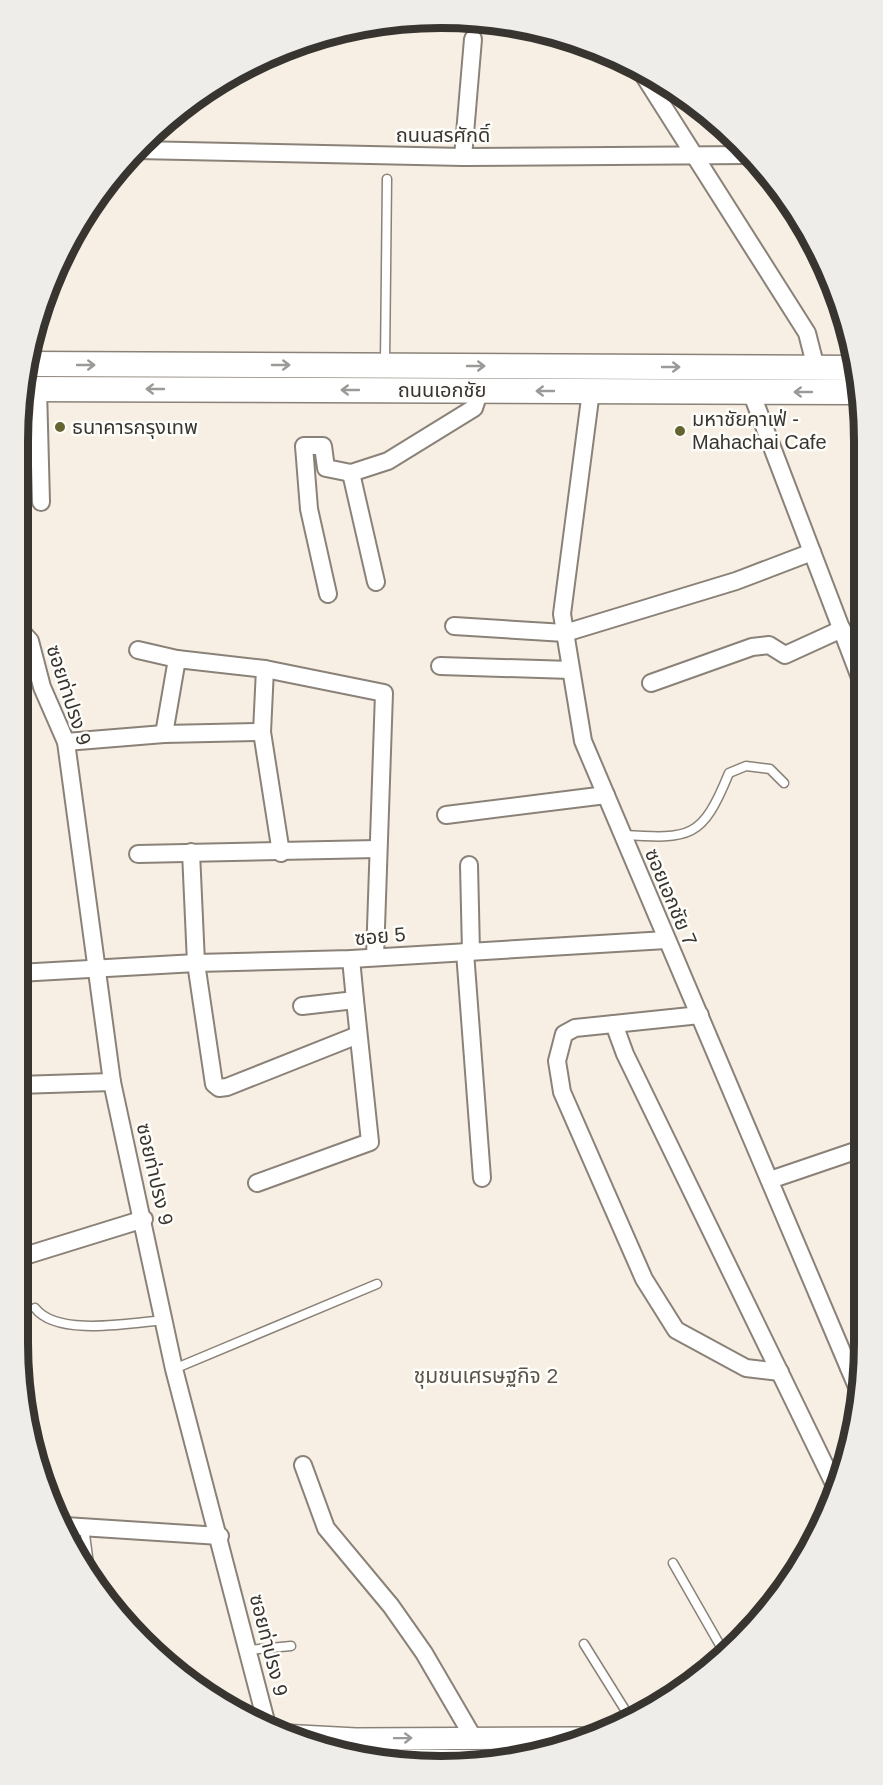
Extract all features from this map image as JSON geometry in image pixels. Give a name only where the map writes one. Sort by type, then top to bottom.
[{"type":"main road","name":"ถนนเอกชัย","points":[[36,364],[848,368]]},
{"type":"main road","name":"ถนนเอกชัย","points":[[32,389],[851,392]]},
{"type":"street","points":[[463,157],[473,39]]},
{"type":"street","points":[[650,85],[807,333],[816,368]]},
{"type":"street","name":"ถนนสรศักดิ์","points":[[148,150],[463,157],[739,155]]},
{"type":"street","points":[[328,594],[309,509],[304,446],[323,446],[326,468],[351,473],[388,461],[474,408],[480,390]]},
{"type":"street","name":"ซอยเอกชัย 7","points":[[591,391],[562,614],[583,741],[770,1180],[854,1359]]},
{"type":"street","points":[[751,392],[854,661]]},
{"type":"street","points":[[31,393],[41,502]]},
{"type":"street","points":[[351,473],[375,582]]},
{"type":"street","points":[[454,626],[565,633],[736,581],[812,552]]},
{"type":"street","points":[[651,683],[752,646],[769,645],[785,656],[842,629]]},
{"type":"street","name":"ซอยท่าปรง 9","points":[[28,639],[42,687],[66,742],[112,1082],[144,1219],[174,1370],[220,1536],[265,1717]]},
{"type":"street","points":[[138,650],[177,659],[265,669],[384,693],[375,957]]},
{"type":"street","points":[[164,734],[177,659]]},
{"type":"street","points":[[440,666],[571,670]]},
{"type":"street","points":[[265,669],[262,732],[280,853]]},
{"type":"street","points":[[66,742],[164,734],[262,732]]},
{"type":"street","points":[[446,815],[606,795]]},
{"type":"street","points":[[138,854],[280,853],[377,849]]},
{"type":"street","points":[[192,852],[196,963],[214,1084],[219,1088],[358,1035]]},
{"type":"street","points":[[469,866],[468,952],[482,1178]]},
{"type":"street","name":"ซอย 5","points":[[28,973],[196,963],[351,959],[666,940]]},
{"type":"street","points":[[258,1183],[370,1142],[351,959]]},
{"type":"street","points":[[302,1006],[355,1000]]},
{"type":"street","points":[[700,1015],[575,1028],[564,1034],[557,1061],[562,1092],[644,1279],[676,1330],[746,1368],[780,1372]]},
{"type":"street","points":[[614,1024],[625,1054],[832,1479]]},
{"type":"street","points":[[28,1086],[112,1082]]},
{"type":"street","points":[[770,1180],[854,1151]]},
{"type":"street","points":[[28,1255],[144,1219]]},
{"type":"street","points":[[303,1465],[326,1528],[391,1606],[424,1653],[473,1737]]},
{"type":"street","points":[[71,1526],[220,1536]]},
{"type":"street","points":[[316,1737],[356,1739],[563,1738]]},
{"type":"lane","points":[[385,366],[387,179]]},
{"type":"lane","points":[[622,835],[684,835],[703,823],[729,772],[746,766],[770,769],[784,783]]},
{"type":"lane","points":[[174,1370],[377,1284]]},
{"type":"lane","points":[[35,1308],[42,1317],[73,1325],[98,1326],[164,1319]]},
{"type":"lane","points":[[84,1527],[88,1556]]},
{"type":"lane","points":[[673,1563],[721,1647]]},
{"type":"lane","points":[[584,1644],[627,1713]]},
{"type":"lane","points":[[248,1650],[291,1646]]},
{"type":"place","name":"ธนาคารกรุงเทพ","points":[[60,427]]},
{"type":"place","name":"มหาชัยคาเฟ่ - Mahachai Cafe","points":[[680,431]]},
{"type":"district","name":"ชุมชนเศรษฐกิจ 2","points":[[486,1375]]}]
